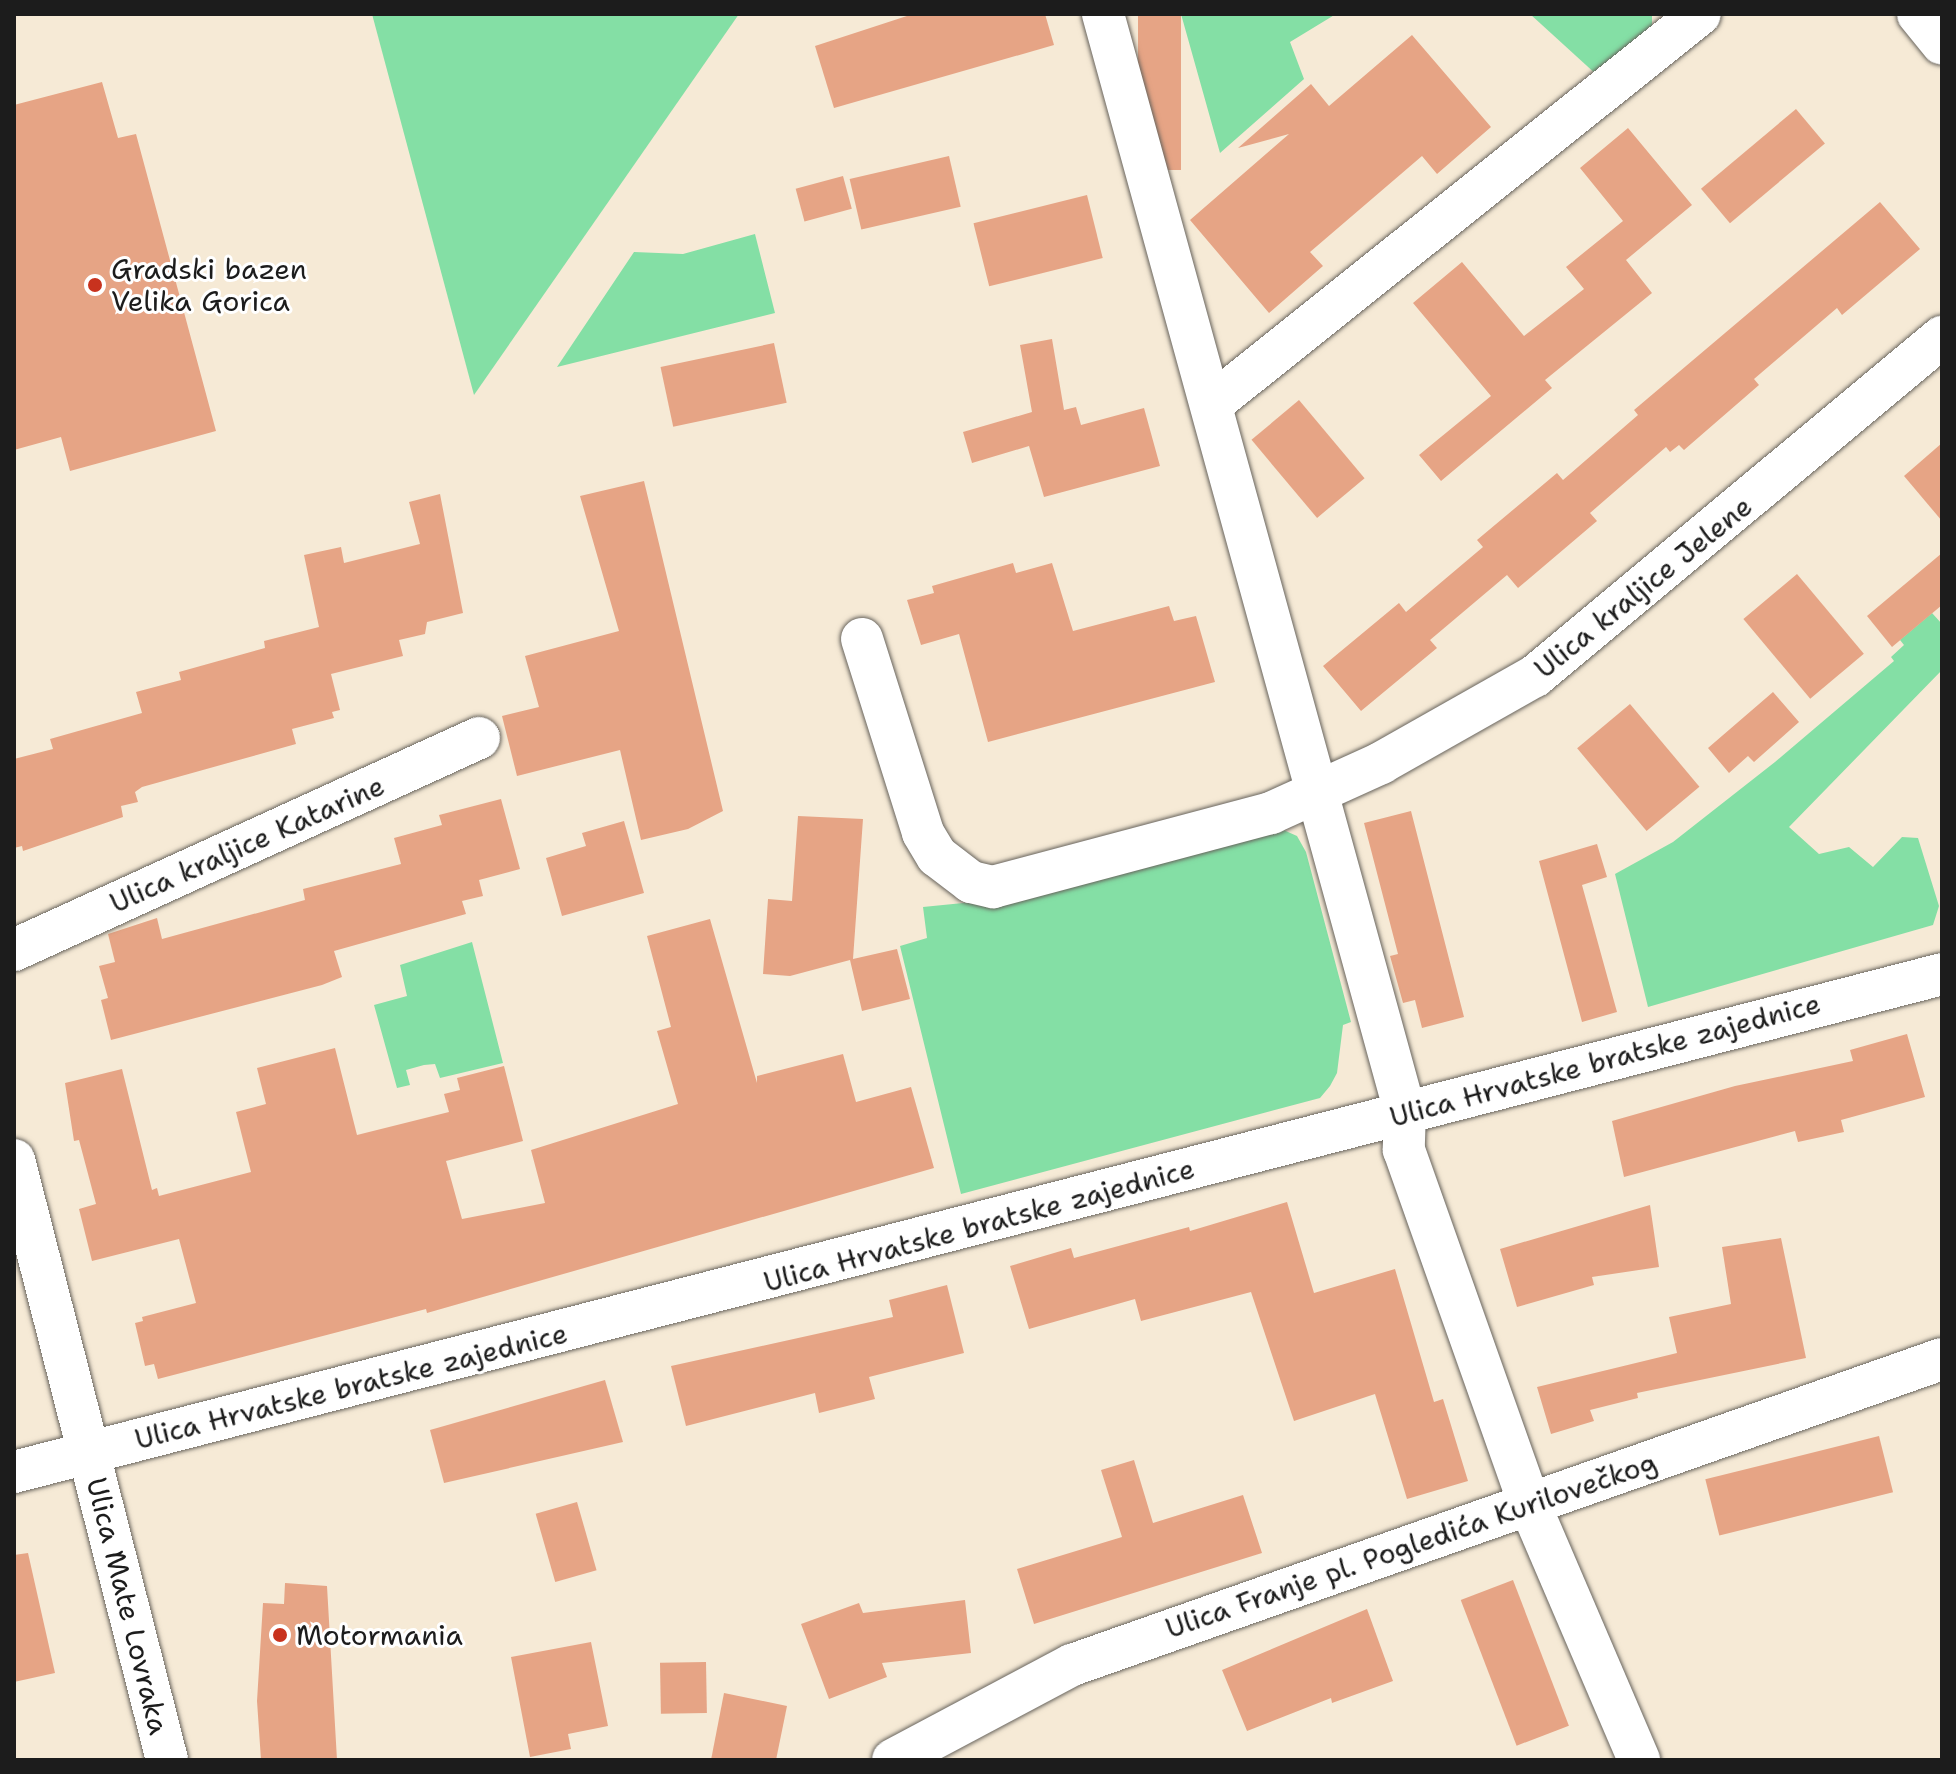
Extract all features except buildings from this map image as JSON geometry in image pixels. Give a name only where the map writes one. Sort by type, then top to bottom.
[{"type":"street","points":[[1103,14],[1213,403],[1314,792],[1405,1112],[1404,1150],[1529,1503],[1639,1760]]},
{"type":"street","points":[[1213,403],[1700,14]]},
{"type":"street","points":[[1918,14],[1942,44]]},
{"type":"street","name":"Ulica kraljice Jelene","points":[[862,639],[923,833],[937,856],[971,882],[993,887],[1271,813],[1407,750],[1535,676],[1942,337]]},
{"type":"street","name":"Ulica kraljice Katarine","points":[[14,950],[479,738]]},
{"type":"street","name":"Ulica Hrvatske bratske zajednice","points":[[14,1472],[733,1290],[1942,974]]},
{"type":"street","points":[[14,1160],[89,1451]]},
{"type":"street","name":"Ulica Franje pl. Pogledića Kurilovečkog","points":[[893,1760],[1072,1665],[1942,1359]]},
{"type":"street","name":"Ulica Mate Lovraka","points":[[89,1451],[167,1760]]},
{"type":"green space","points":[[372,14],[739,14],[474,395]]},
{"type":"green space","points":[[1181,14],[1336,14],[1290,42],[1304,79],[1220,153]]},
{"type":"green space","points":[[1530,14],[1652,14],[1652,27],[1598,76]]},
{"type":"green space","points":[[755,234],[775,313],[557,367],[634,252],[683,254]]},
{"type":"green space","points":[[1932,613],[1942,624],[1942,670],[1789,827],[1819,854],[1849,847],[1873,867],[1902,837],[1918,838],[1939,906],[1933,925],[1648,1007],[1615,874],[1673,842],[1775,762],[1894,661],[1891,657],[1904,645],[1900,640]]},
{"type":"green space","points":[[1279,828],[1297,836],[1306,852],[1351,1022],[1343,1025],[1337,1073],[1320,1098],[961,1194],[900,946],[927,938],[923,907],[993,900]]},
{"type":"green space","points":[[472,942],[503,1063],[440,1078],[435,1064],[424,1065],[406,1070],[410,1085],[397,1088],[374,1005],[407,996],[400,965]]},
{"type":"place","name":"Gradski bazen Velika Gorica","points":[[95,285]]},
{"type":"place","name":"Motormania","points":[[280,1635]]}]
